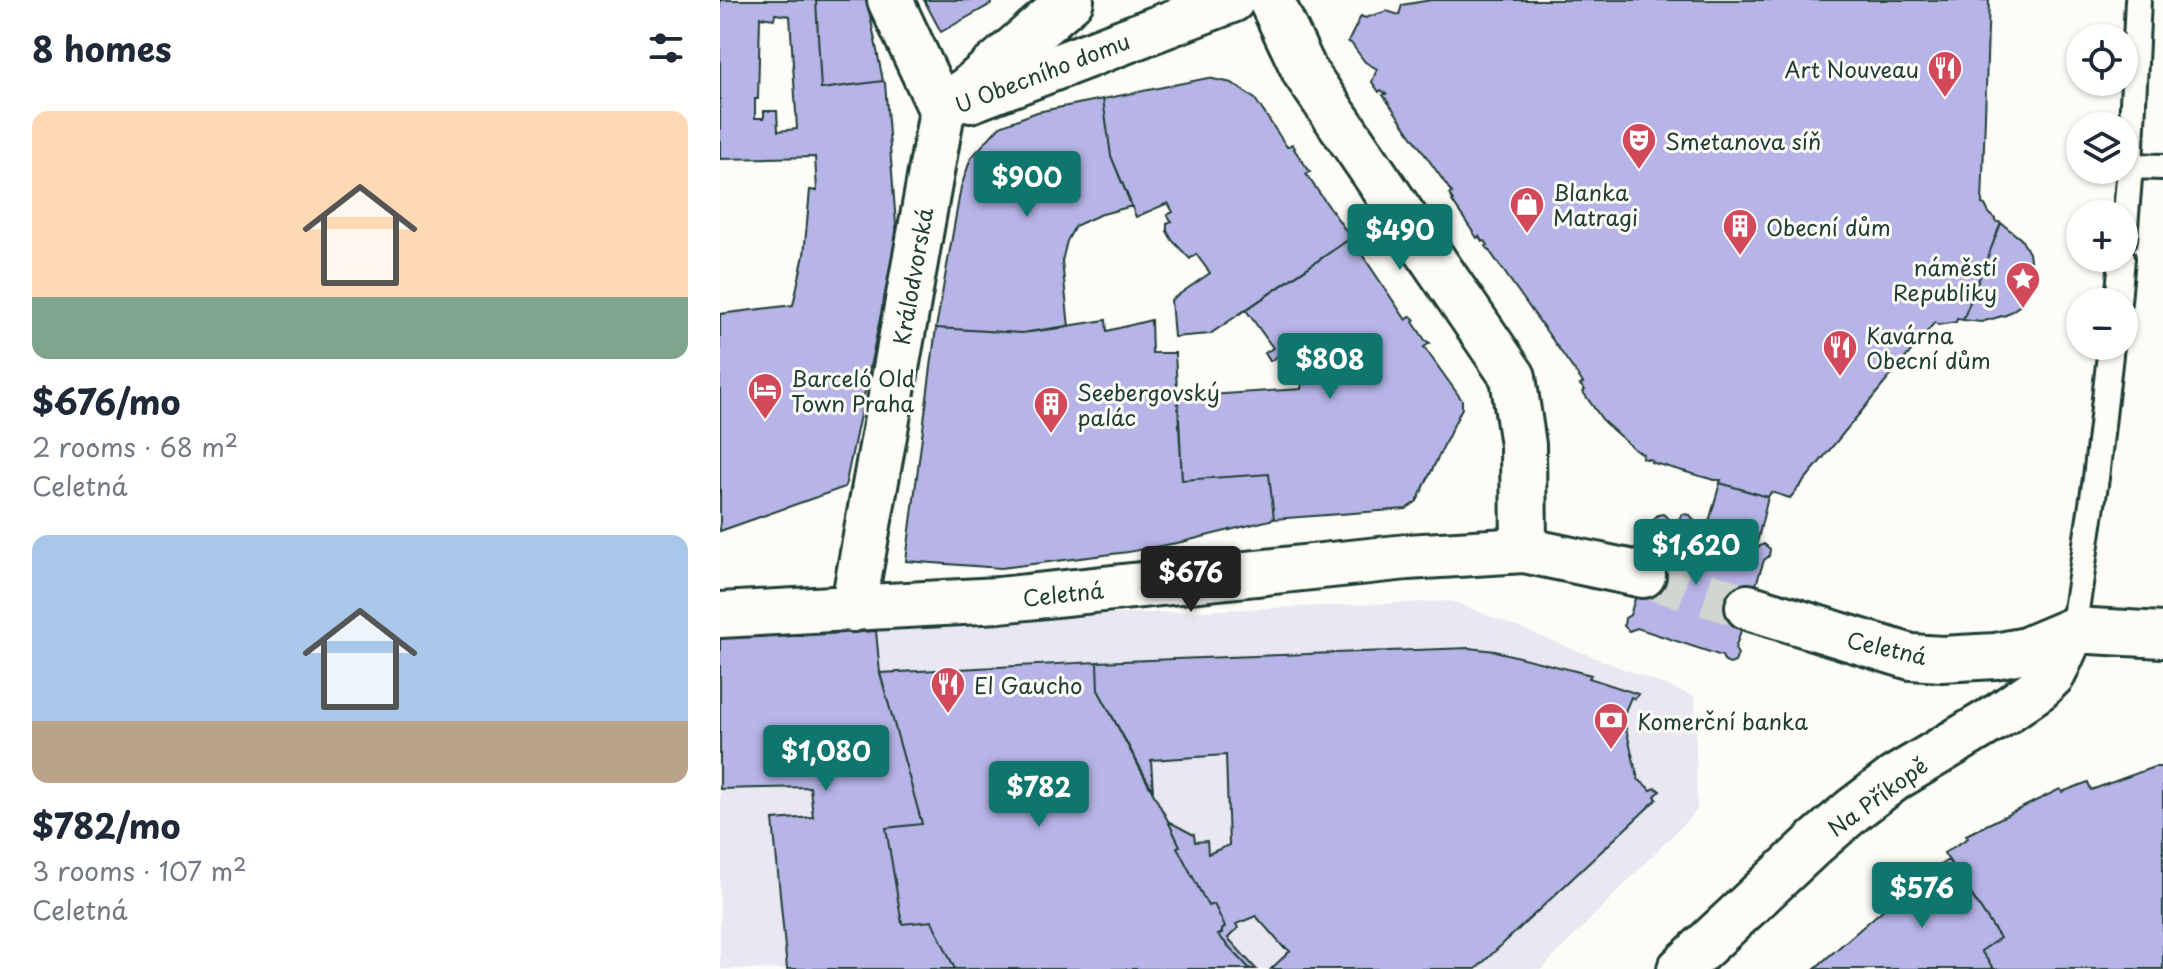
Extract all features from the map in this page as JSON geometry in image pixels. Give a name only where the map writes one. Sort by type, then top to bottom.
[{"type":"street","points":[[890,0],[942,111],[1071,0]]},
{"type":"street","name":"U Obecního domu","points":[[942,111],[1232,0]]},
{"type":"street","points":[[1271,0],[1305,72],[1513,377],[1523,445],[1524,550]]},
{"type":"street","name":"Králodvorská","points":[[853,609],[942,111]]},
{"type":"street","name":"Celetná","points":[[720,615],[999,600],[1407,557],[1524,550],[1643,575]]},
{"type":"street","name":"Celetná","points":[[1748,607],[1911,657],[1995,656],[2026,650],[2073,630]]},
{"type":"street","points":[[2073,630],[2163,635]]},
{"type":"street","name":"Na Příkopě","points":[[1680,969],[1853,810],[1895,778],[2039,688],[2053,674],[2073,630]]},
{"type":"lane","points":[[2133,112],[2138,0]]},
{"type":"lane","points":[[2138,166],[2163,167]]},
{"type":"lane","points":[[2073,630],[2096,478],[2109,360]]},
{"type":"shaded area","points":[[1451,601],[1695,697],[1697,810],[1542,969],[720,969],[720,630]]},
{"type":"building","points":[[720,0],[816,0],[821,89],[885,83],[897,237],[845,487],[720,531],[720,314],[793,305],[804,255],[810,190],[817,191],[815,157],[720,159]],"holes":[[[775,14],[790,16],[797,129],[778,131],[777,111],[764,111],[764,118],[755,118],[760,17],[774,19]]]},
{"type":"building","points":[[816,0],[867,0],[883,81],[821,89]]},
{"type":"building","points":[[924,0],[989,0],[991,4],[941,32]]},
{"type":"building","name":"Obecní dům","points":[[1431,0],[1989,0],[1982,204],[1995,221],[2001,223],[1963,320],[1938,325],[1935,322],[1790,498],[1771,492],[1768,497],[1642,458],[1643,454],[1604,422],[1583,392],[1581,380],[1488,245],[1479,236],[1477,238],[1452,201],[1449,194],[1452,193],[1383,95],[1386,94],[1381,90],[1379,92],[1372,82],[1377,69],[1365,62],[1348,42],[1361,16],[1365,18],[1387,11],[1399,15],[1402,5]]},
{"type":"building","points":[[1208,78],[1232,83],[1255,99],[1287,147],[1292,144],[1295,148],[1310,172],[1306,174],[1351,238],[1210,334],[1174,337],[1171,300],[1210,273],[1196,254],[1190,259],[1172,240],[1167,223],[1172,221],[1167,215],[1173,212],[1168,203],[1136,217],[1111,156],[1103,99]]},
{"type":"building","points":[[1103,99],[1111,156],[1132,206],[1099,215],[1075,226],[1067,241],[1062,261],[1069,327],[1022,333],[936,328],[961,187],[971,158],[1000,126],[1037,112]]},
{"type":"building","points":[[2001,223],[2021,239],[2029,253],[2032,273],[2029,290],[2019,306],[2006,315],[1981,322],[1963,320]]},
{"type":"building","points":[[1351,238],[1406,320],[1411,316],[1415,320],[1413,322],[1430,343],[1424,347],[1462,400],[1462,408],[1417,501],[1406,509],[1274,519],[1269,474],[1182,480],[1178,397],[1301,389],[1304,370],[1291,353],[1270,361],[1265,353],[1273,348],[1246,310]]},
{"type":"building","name":"Seebergovský palác","points":[[1106,320],[1107,331],[1151,320],[1152,353],[1175,353],[1182,480],[1269,474],[1274,519],[1128,552],[1001,568],[906,561],[936,328],[1022,333]]},
{"type":"building","points":[[1720,483],[1768,497],[1755,551],[1705,536]]},
{"type":"building","points":[[1663,514],[1669,522],[1676,524],[1682,514],[1690,515],[1696,523],[1695,529],[1756,548],[1764,544],[1770,549],[1735,649],[1738,654],[1735,662],[1730,664],[1722,656],[1637,628],[1629,631],[1624,626],[1657,528],[1654,519]]},
{"type":"building","points":[[760,629],[760,637],[876,631],[880,673],[922,824],[886,828],[902,924],[932,921],[955,969],[787,969],[773,820],[813,817],[810,787],[720,789],[720,634]]},
{"type":"building","points":[[1469,648],[1495,651],[1591,675],[1589,678],[1638,694],[1635,699],[1631,697],[1623,716],[1638,779],[1651,790],[1656,788],[1660,791],[1655,796],[1657,799],[1476,969],[1271,969],[1290,951],[1256,916],[1236,924],[1238,928],[1228,938],[1256,969],[1250,969],[1218,935],[1225,927],[1214,904],[1208,906],[1177,847],[1180,846],[1168,821],[1194,835],[1195,842],[1207,841],[1208,854],[1229,845],[1226,755],[1151,760],[1153,791],[1098,690],[1097,662]]},
{"type":"building","points":[[1097,662],[1098,690],[1168,821],[1180,846],[1177,847],[1208,906],[1214,904],[1225,927],[1218,935],[1250,969],[955,969],[932,921],[902,924],[886,828],[922,824],[880,673]]},
{"type":"building","points":[[2154,767],[2163,767],[2163,969],[1994,969],[1981,951],[2000,938],[1944,853],[1968,838],[1966,835],[2060,789],[2062,792],[2088,782],[2091,790]]},
{"type":"building","points":[[1948,860],[2000,938],[1981,951],[1994,969],[1814,969],[1922,876]]},
{"type":"tunnel","points":[[1643,575],[1748,607]]},
{"type":"place","name":"Art Nouveau","points":[[1945,99]]},
{"type":"place","name":"Smetanova síň","points":[[1639,171]]},
{"type":"place","name":"Blanka Matragi","points":[[1527,235]]},
{"type":"place","name":"Obecní dům","points":[[1740,257]]},
{"type":"place","name":"náměstí Republiky","points":[[2023,310]]},
{"type":"place","name":"Kavárna Obecní dům","points":[[1840,378]]},
{"type":"place","name":"Barceló Old Town Praha","points":[[765,421]]},
{"type":"place","name":"Seebergovský palác","points":[[1051,435]]},
{"type":"place","name":"El Gaucho","points":[[948,715]]},
{"type":"place","name":"Komerční banka","points":[[1611,751]]}]
